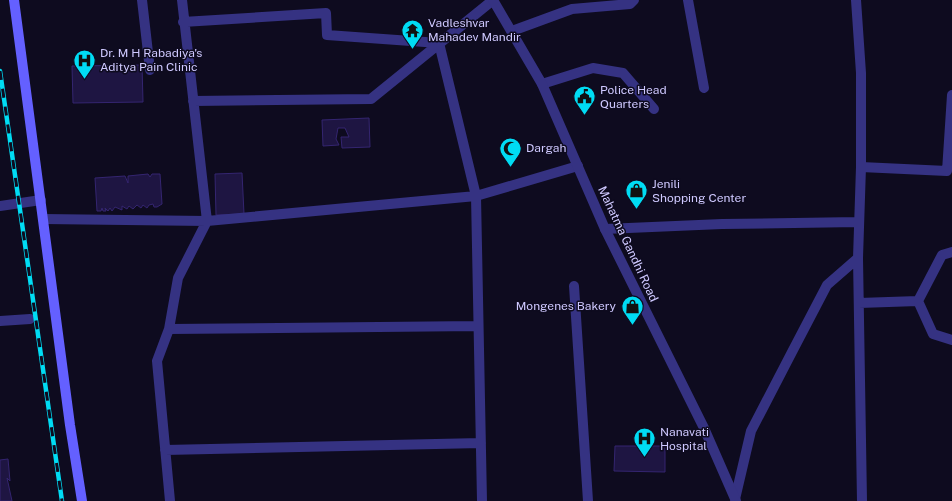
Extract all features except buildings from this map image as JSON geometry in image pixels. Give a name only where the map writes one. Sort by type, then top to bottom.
[{"type":"main road","points":[[14,0],[70,425],[82,501]]},
{"type":"street","points":[[142,0],[150,70]]},
{"type":"street","points":[[170,501],[158,361],[169,329],[178,278],[207,221],[183,22],[182,0]]},
{"type":"street","points":[[192,101],[372,99],[493,0]]},
{"type":"street","name":"Mahatma Gandhi Road","points":[[493,0],[512,30],[542,84],[605,229],[704,428],[736,500]]},
{"type":"street","points":[[512,30],[572,9],[630,4],[634,0]]},
{"type":"street","points":[[688,0],[704,88]]},
{"type":"street","points":[[856,0],[862,73],[861,166],[858,222],[862,501]]},
{"type":"street","points":[[183,22],[326,13],[327,36],[439,43]]},
{"type":"street","points":[[439,43],[476,196],[482,501]]},
{"type":"street","points":[[542,84],[593,68],[623,73],[654,109]]},
{"type":"street","points":[[861,166],[947,171],[952,95]]},
{"type":"street","points":[[43,219],[207,221],[476,196],[578,166]]},
{"type":"street","points":[[0,206],[41,200]]},
{"type":"street","points":[[605,229],[858,222]]},
{"type":"street","points":[[918,301],[942,255],[952,252]]},
{"type":"street","points":[[736,500],[751,432],[788,358],[827,285],[858,258]]},
{"type":"street","points":[[574,286],[588,501]]},
{"type":"street","points":[[859,303],[918,301]]},
{"type":"street","points":[[918,301],[932,334],[952,340]]},
{"type":"street","points":[[0,321],[30,319]]},
{"type":"street","points":[[169,329],[478,326]]},
{"type":"street","points":[[165,450],[481,443]]},
{"type":"railway","points":[[0,71],[62,501]]},
{"type":"place","name":"Vadleshvar Mahadev Mandir","points":[[413,50]]},
{"type":"place","name":"Dr. M H Rabadiya's Aditya Pain Clinic","points":[[84,80]]},
{"type":"place","name":"Police Head Quarters","points":[[584,116]]},
{"type":"place","name":"Dargah","points":[[510,168]]},
{"type":"place","name":"Jenili Shopping Center","points":[[636,210]]},
{"type":"place","name":"Mongenes Bakery","points":[[632,326]]},
{"type":"place","name":"Nanavati Hospital","points":[[644,458]]}]
